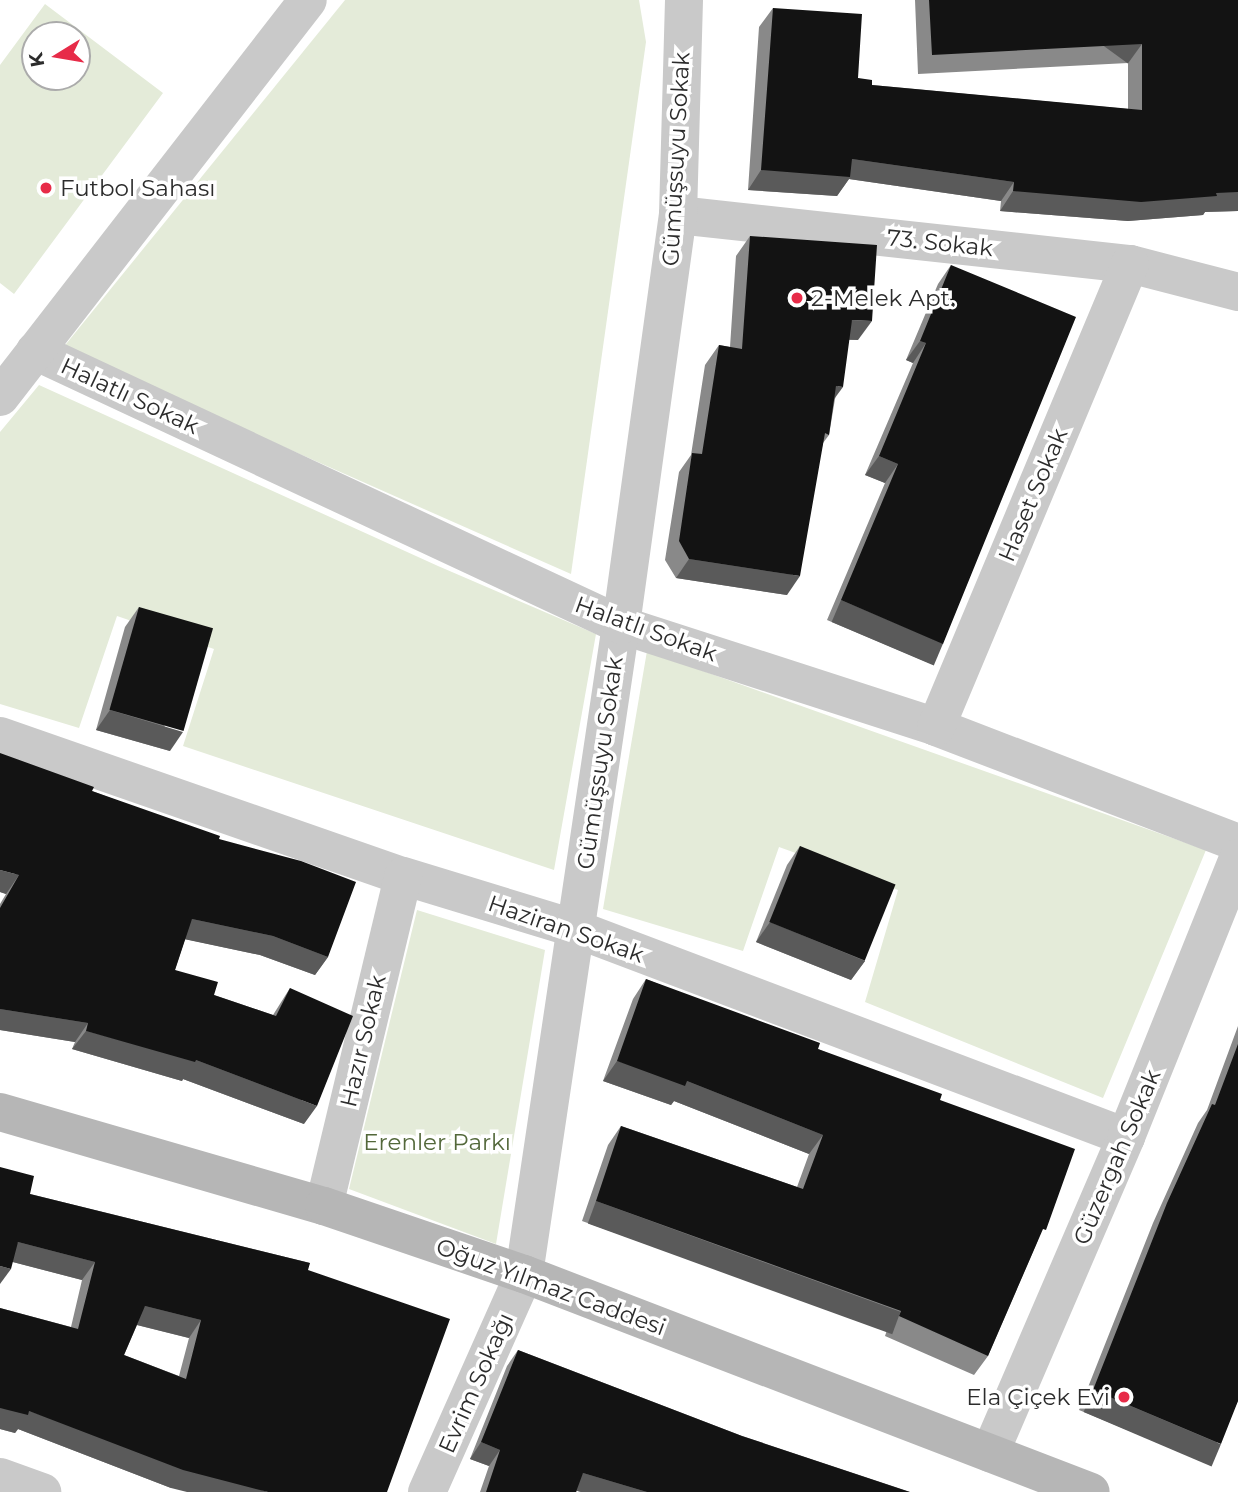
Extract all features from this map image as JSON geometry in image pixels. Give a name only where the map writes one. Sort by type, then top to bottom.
[{"type":"main road","name":"Oğuz Yılmaz Caddesi","points":[[0,1112],[324,1206],[524,1274],[1091,1492]]},
{"type":"street","points":[[0,397],[308,0]]},
{"type":"street","name":"Gümüşsuyu Sokak","points":[[524,1274],[621,625],[678,215],[684,0]]},
{"type":"street","name":"73. Sokak","points":[[678,215],[1130,264],[1238,292]]},
{"type":"street","name":"Haset Sokak","points":[[936,727],[1130,264]]},
{"type":"street","name":"73. Sokak","points":[[1200,282],[1238,278]]},
{"type":"street","name":"Halatlı Sokak","points":[[36,351],[621,625],[936,727],[1238,843]]},
{"type":"street","name":"Haziran Sokak","points":[[0,736],[403,876],[576,929],[1126,1138]]},
{"type":"street","name":"Güzergah Sokak","points":[[990,1453],[1126,1138],[1238,858]]},
{"type":"street","name":"Hazır Sokak","points":[[324,1206],[403,876]]},
{"type":"street","name":"Evrim Sokağı","points":[[428,1492],[524,1274]]},
{"type":"street","points":[[0,1477],[42,1492]]},
{"type":"green space","points":[[345,0],[639,0],[646,42],[571,574],[62,349]]},
{"type":"green space","name":"Futbol Sahası","points":[[45,4],[68,21],[32,21]]},
{"type":"green space","name":"Futbol Sahası","points":[[21,37],[21,91],[91,91],[91,39],[163,93],[14,294],[0,283],[0,65]]},
{"type":"green space","points":[[39,385],[438,566],[596,634],[554,870],[183,746],[214,649],[117,616],[79,728],[0,704],[0,432]]},
{"type":"green space","points":[[647,651],[1206,850],[1103,1098],[865,1002],[898,890],[779,847],[743,951],[603,909]]},
{"type":"green space","name":"Erenler Parkı","points":[[417,910],[545,950],[496,1244],[349,1189]]},
{"type":"building","points":[[929,0],[1238,0],[1238,192],[1141,202],[1013,191],[1014,182],[852,159],[850,177],[761,170],[773,8],[862,14],[858,78],[872,80],[872,85],[1142,110],[1142,44],[932,55]]},
{"type":"building","points":[[750,236],[877,245],[872,321],[852,320],[843,387],[836,386],[829,435],[825,433],[800,576],[689,559],[679,541],[692,453],[702,454],[719,345],[742,349]]},
{"type":"building","points":[[951,265],[1076,317],[943,644],[841,600],[898,464],[879,456],[926,343],[920,341]]},
{"type":"building","points":[[139,607],[213,628],[184,731],[110,710]]},
{"type":"building","points":[[0,753],[94,787],[92,791],[220,836],[219,839],[301,861],[356,882],[328,957],[273,936],[192,919],[175,970],[218,982],[214,995],[276,1016],[290,988],[353,1016],[317,1106],[196,1060],[195,1062],[86,1031],[88,1023],[0,1009],[0,908],[19,875],[0,870]]},
{"type":"building","points":[[800,846],[895,885],[865,961],[769,922]]},
{"type":"building","points":[[646,979],[820,1043],[818,1049],[942,1094],[940,1100],[1075,1149],[1046,1230],[1043,1229],[988,1356],[899,1316],[901,1311],[596,1201],[621,1126],[803,1189],[823,1135],[687,1081],[685,1086],[617,1061]]},
{"type":"building","points":[[1238,1044],[1238,1401],[1221,1444],[1093,1390],[1167,1203],[1212,1104],[1215,1105]]},
{"type":"building","points":[[0,1167],[34,1176],[30,1194],[310,1263],[308,1270],[450,1319],[387,1492],[268,1492],[183,1470],[29,1411],[28,1415],[0,1408],[0,1308],[78,1329],[95,1262],[18,1242],[11,1269],[0,1266]],"holes":[[[145,1306],[201,1320],[186,1379],[124,1355]]]},
{"type":"building","points":[[518,1350],[742,1436],[910,1492],[647,1492],[583,1473],[576,1492],[486,1492],[500,1450],[481,1442]]},
{"type":"place","name":"Futbol Sahası","points":[[46,188]]},
{"type":"place","name":"2-Melek Apt.","points":[[797,298]]},
{"type":"place","name":"Ela Çiçek Evi","points":[[1124,1397]]}]
